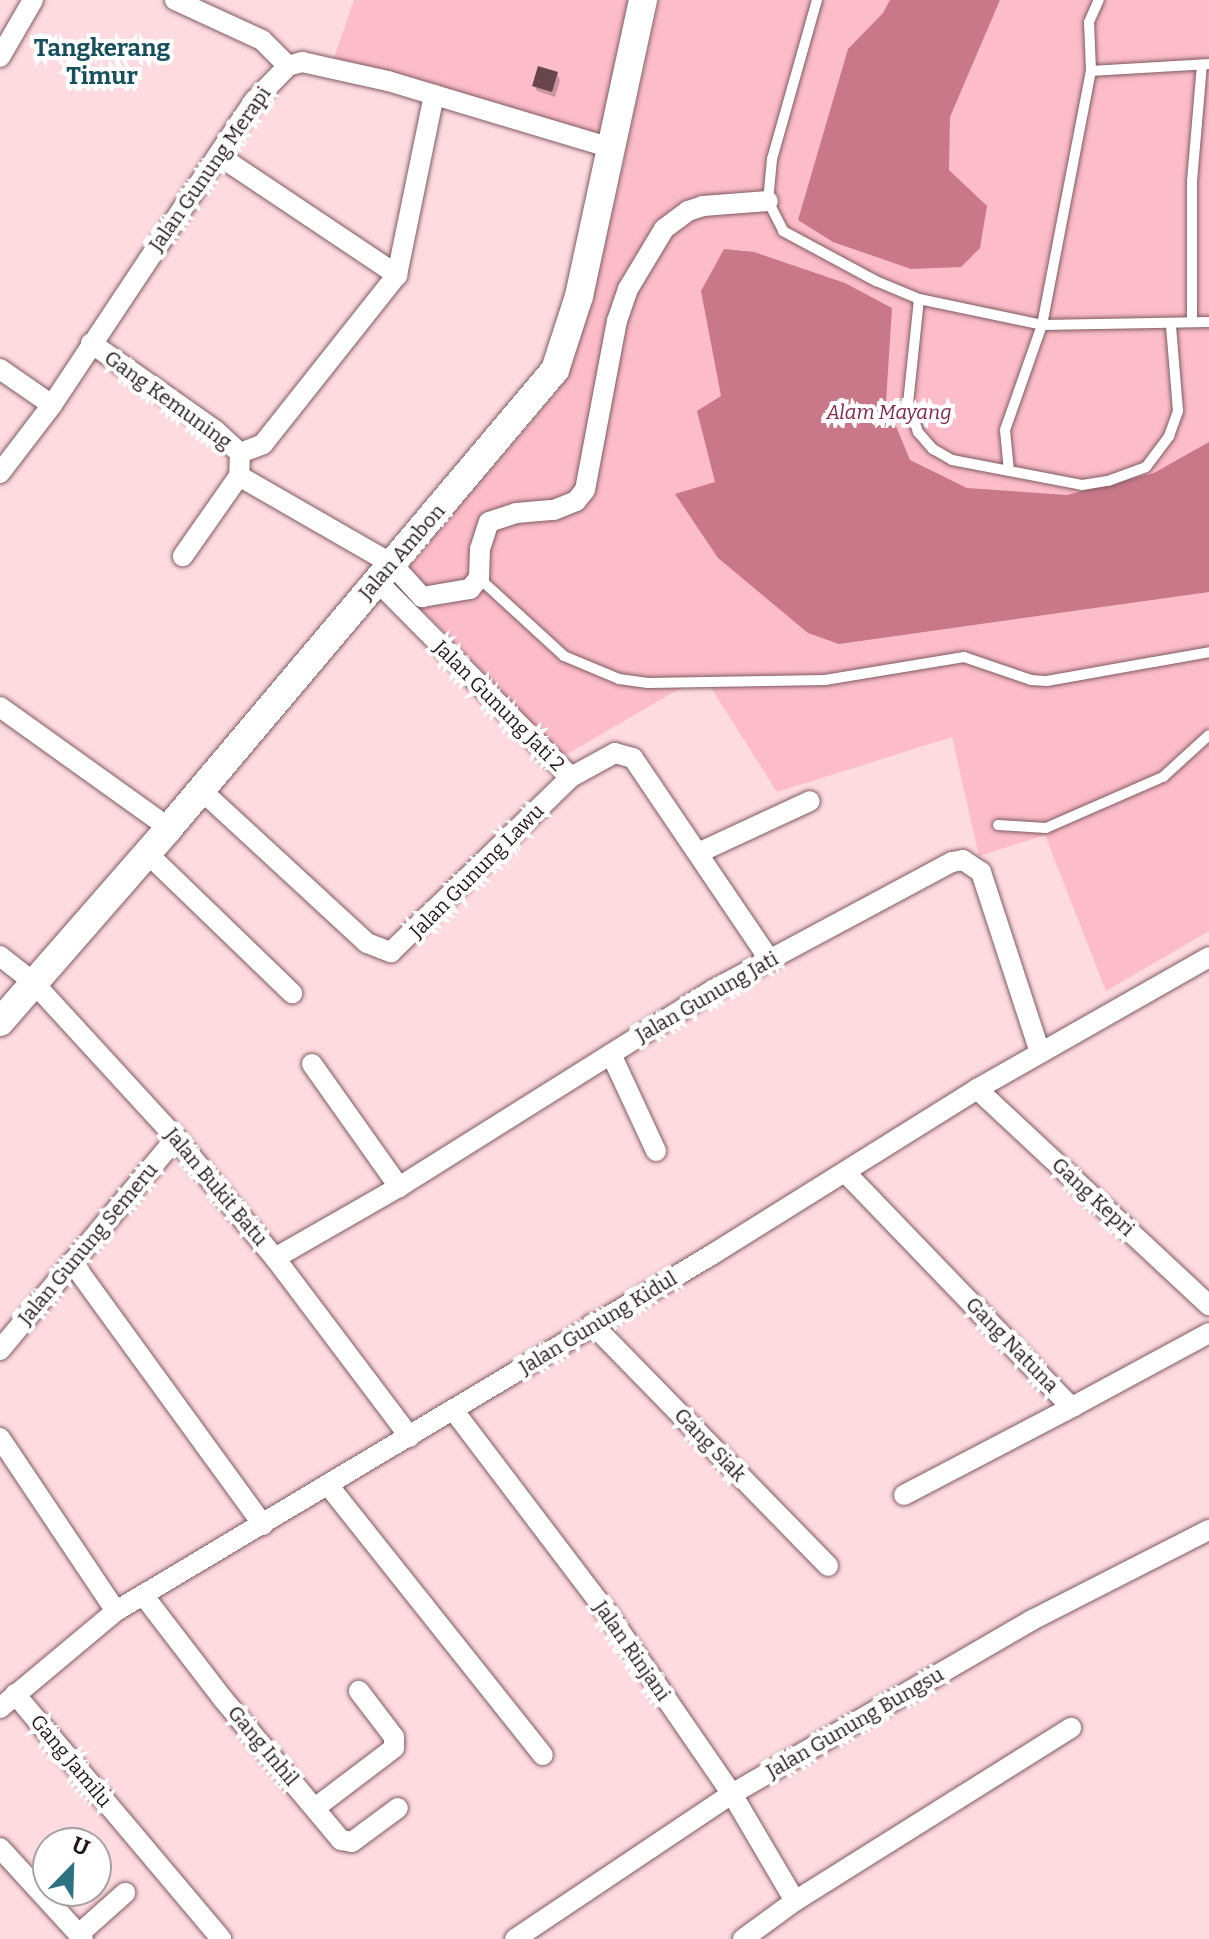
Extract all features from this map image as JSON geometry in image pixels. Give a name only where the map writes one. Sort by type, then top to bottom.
[{"type":"street","points":[[0,57],[33,0]]},
{"type":"street","points":[[175,0],[262,40],[288,66],[302,62],[434,95],[612,148]]},
{"type":"street","name":"Jalan Ambon","points":[[0,1022],[169,828],[555,370],[579,296],[643,0]]},
{"type":"street","name":"Jalan Gunung Merapi","points":[[0,473],[52,405],[255,100],[288,66]]},
{"type":"street","points":[[240,453],[263,444],[397,275],[434,95]]},
{"type":"street","points":[[218,155],[397,275]]},
{"type":"street","points":[[384,572],[422,597],[470,589],[479,578],[480,549],[489,522],[516,513],[554,510],[576,501],[585,490],[617,321],[628,289],[664,229],[688,211],[703,206],[768,201]]},
{"type":"street","name":"Gang Kemuning","points":[[91,343],[215,430],[240,453],[239,476],[384,572]]},
{"type":"street","points":[[0,369],[52,405]]},
{"type":"street","points":[[183,556],[239,476]]},
{"type":"street","name":"Jalan Gunung Jati 2","points":[[384,572],[571,777],[615,753],[633,758],[770,960]]},
{"type":"street","points":[[0,707],[169,828]]},
{"type":"street","name":"Jalan Gunung Lawu","points":[[200,789],[367,943],[391,952],[571,777]]},
{"type":"street","points":[[698,853],[810,801]]},
{"type":"street","points":[[147,853],[292,993]]},
{"type":"street","name":"Jalan Gunung Jati","points":[[275,1258],[399,1187],[713,990],[952,862],[963,860],[981,872],[1040,1053]]},
{"type":"street","name":"Jalan Bukit Batu","points":[[0,956],[33,982],[176,1138],[275,1258],[410,1437]]},
{"type":"street","name":"Jalan Gunung Kidul","points":[[5,1700],[116,1611],[454,1411],[977,1089],[1209,957]]},
{"type":"street","points":[[611,1054],[656,1151]]},
{"type":"street","points":[[312,1064],[399,1187]]},
{"type":"street","name":"Gang Kepri","points":[[977,1089],[1209,1305]]},
{"type":"street","name":"Jalan Gunung Semeru","points":[[0,1350],[176,1138]]},
{"type":"street","name":"Gang Natuna","points":[[845,1172],[1067,1403],[1074,1406],[1209,1333]]},
{"type":"street","points":[[72,1262],[263,1525]]},
{"type":"street","name":"Gang Siak","points":[[592,1324],[828,1566]]},
{"type":"street","points":[[904,1495],[1074,1406]]},
{"type":"street","name":"Jalan Rinjani","points":[[454,1411],[606,1611],[732,1794],[795,1901]]},
{"type":"street","points":[[0,1438],[116,1611]]},
{"type":"street","points":[[328,1485],[543,1755]]},
{"type":"street","name":"Jalan Gunung Bungsu","points":[[515,1939],[732,1794],[1032,1620],[1209,1530]]},
{"type":"street","name":"Gang Inhil","points":[[144,1596],[223,1699],[341,1840],[349,1842],[398,1808]]},
{"type":"street","points":[[315,1808],[394,1748],[394,1737],[359,1691]]},
{"type":"street","name":"Gang Jamilu","points":[[5,1700],[221,1939]]},
{"type":"street","points":[[743,1939],[795,1901],[1071,1728]]},
{"type":"street","points":[[0,1848],[81,1937],[125,1893]]},
{"type":"lane","points":[[817,0],[772,159],[768,201],[783,231],[876,281],[919,299],[1042,325],[1209,322]]},
{"type":"lane","points":[[1009,471],[1005,430],[1042,325],[1091,71],[1089,22],[1099,0]]},
{"type":"lane","points":[[1091,71],[1206,64],[1192,181],[1192,321]]},
{"type":"lane","points":[[919,299],[908,403],[918,432],[933,449],[952,460],[1082,485],[1136,472],[1154,459],[1169,436],[1178,411],[1171,325]]},
{"type":"lane","points":[[479,578],[564,656],[604,675],[648,683],[825,680],[964,657],[1031,680],[1047,681],[1209,652]]},
{"type":"lane","points":[[998,825],[1046,828],[1163,777],[1209,735]]},
{"type":"green space","points":[[354,0],[636,0],[606,139],[334,58]]},
{"type":"green space","name":"Alam Mayang","points":[[659,0],[1209,0],[1209,931],[1106,991],[1045,835],[979,856],[952,737],[777,792],[703,675],[564,756],[396,582],[561,387],[615,202]]},
{"type":"shaded area","points":[[890,0],[1000,0],[950,117],[949,170],[987,206],[980,248],[961,267],[911,269],[833,242],[798,220],[848,49],[883,13]]},
{"type":"shaded area","points":[[724,249],[754,252],[845,283],[892,308],[886,402],[910,460],[967,488],[1067,495],[1154,473],[1209,442],[1209,592],[839,644],[808,633],[718,558],[675,494],[715,482],[697,411],[721,396],[701,291]]},
{"type":"building","points":[[538,66],[558,72],[552,92],[532,86]]},
{"type":"district","name":"Tangkerang Timur","points":[[102,63]]}]
